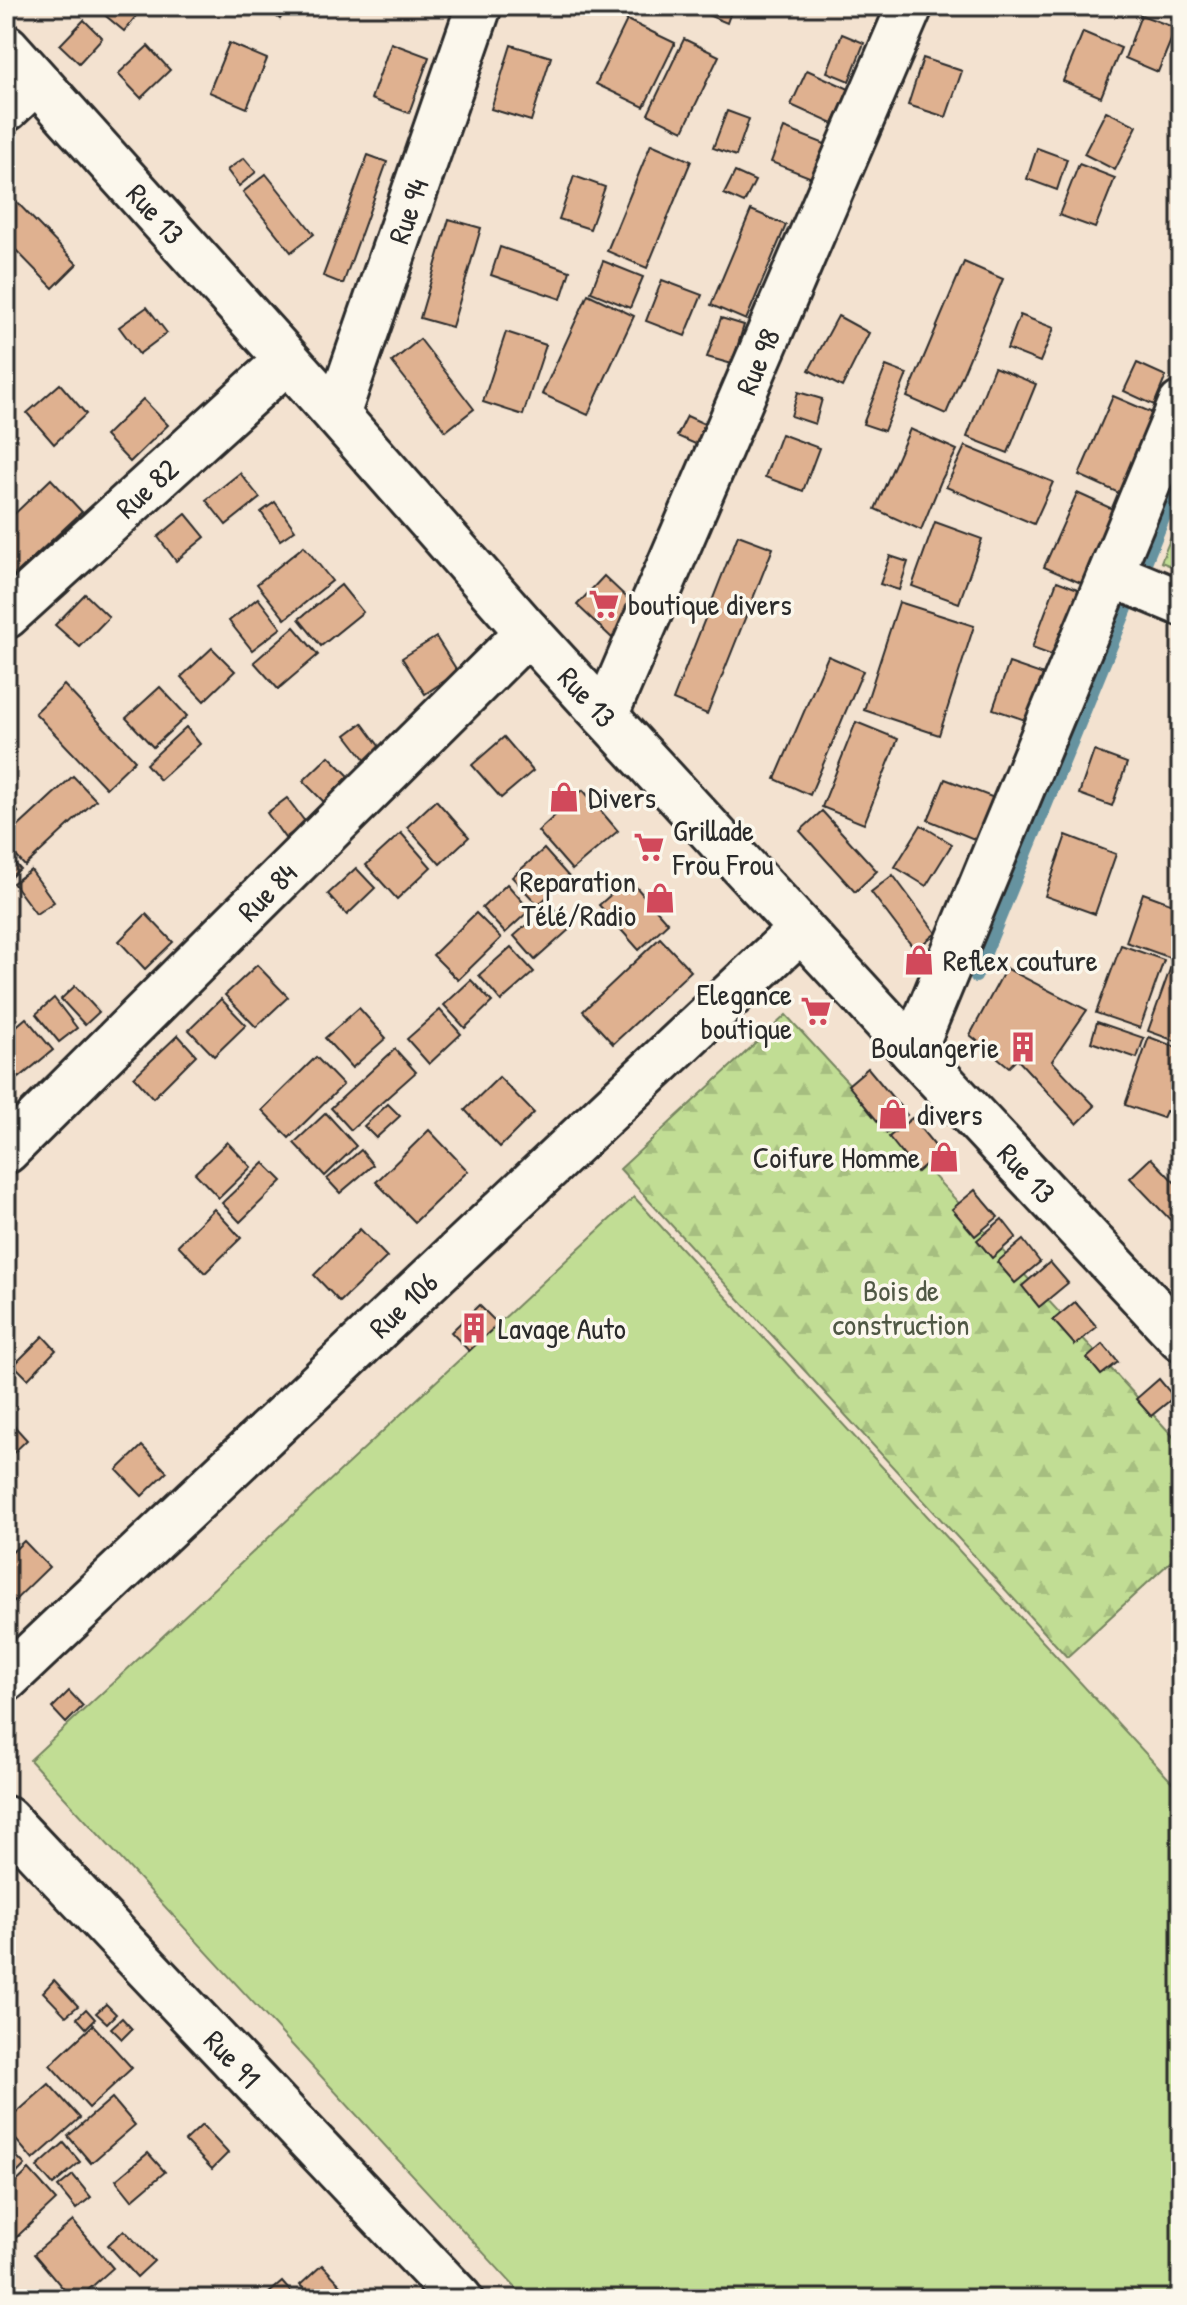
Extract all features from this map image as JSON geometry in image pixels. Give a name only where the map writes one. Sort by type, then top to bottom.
[{"type":"street","name":"Rue 94","points":[[337,415],[479,6]]},
{"type":"street","name":"Rue 98","points":[[605,716],[910,6]]},
{"type":"street","name":"Rue 13","points":[[6,47],[21,95],[337,415],[528,632],[1181,1338]]},
{"type":"street","name":"Rue 82","points":[[6,616],[286,361]]},
{"type":"street","points":[[913,1051],[1181,404]]},
{"type":"street","points":[[1111,574],[1181,603]]},
{"type":"street","name":"Rue 84","points":[[6,1151],[528,632]]},
{"type":"street","name":"Rue 106","points":[[6,1679],[801,929]]},
{"type":"street","name":"Rue 91","points":[[6,1819],[460,2299]]},
{"type":"green space","points":[[1181,512],[1181,570],[1161,562]]},
{"type":"green space","name":"Bois de construction","points":[[786,1015],[1181,1445],[1181,1552],[1067,1657],[620,1169]]},
{"type":"green space","points":[[634,1197],[1181,1792],[1181,2299],[526,2299],[30,1760]]},
{"type":"building","points":[[96,6],[144,6],[124,31]]},
{"type":"building","points":[[262,6],[288,6],[280,19]]},
{"type":"building","points":[[662,6],[682,6],[679,14]]},
{"type":"building","points":[[692,6],[733,6],[727,23]]},
{"type":"building","points":[[1141,15],[1176,28],[1158,72],[1125,58]]},
{"type":"building","points":[[84,20],[102,38],[79,63],[60,45]]},
{"type":"building","points":[[627,20],[675,43],[644,107],[596,84]]},
{"type":"building","points":[[1083,32],[1121,48],[1101,97],[1063,81]]},
{"type":"building","points":[[842,34],[864,43],[849,81],[827,72]]},
{"type":"building","points":[[684,39],[719,56],[683,131],[648,114]]},
{"type":"building","points":[[229,43],[267,59],[247,108],[209,92]]},
{"type":"building","points":[[391,43],[429,57],[409,113],[371,99]]},
{"type":"building","points":[[511,45],[551,57],[531,121],[491,109]]},
{"type":"building","points":[[148,46],[170,70],[141,98],[118,74]]},
{"type":"building","points":[[923,58],[962,71],[946,117],[908,105]]},
{"type":"building","points":[[807,70],[849,89],[833,124],[791,105]]},
{"type":"building","points":[[727,111],[749,119],[736,156],[713,148]]},
{"type":"building","points":[[1106,111],[1137,126],[1115,170],[1084,154]]},
{"type":"building","points":[[784,128],[825,144],[812,178],[771,162]]},
{"type":"building","points":[[651,144],[691,161],[647,268],[607,251]]},
{"type":"building","points":[[1037,148],[1067,159],[1057,190],[1027,179]]},
{"type":"building","points":[[368,155],[387,162],[343,284],[323,276]]},
{"type":"building","points":[[244,158],[256,172],[239,186],[227,170]]},
{"type":"building","points":[[1079,164],[1115,178],[1095,228],[1059,215]]},
{"type":"building","points":[[735,172],[755,181],[744,203],[724,194]]},
{"type":"building","points":[[266,174],[314,234],[291,252],[243,192]]},
{"type":"building","points":[[574,176],[605,187],[590,229],[559,219]]},
{"type":"building","points":[[6,191],[77,264],[53,288],[6,240]]},
{"type":"building","points":[[751,210],[786,225],[746,320],[711,305]]},
{"type":"building","points":[[449,219],[481,228],[452,327],[420,318]]},
{"type":"building","points":[[500,247],[570,271],[561,299],[491,275]]},
{"type":"building","points":[[603,261],[643,277],[630,308],[591,292]]},
{"type":"building","points":[[964,262],[1003,279],[946,414],[907,397]]},
{"type":"building","points":[[662,280],[702,295],[685,336],[646,321]]},
{"type":"building","points":[[588,294],[634,316],[588,415],[542,394]]},
{"type":"building","points":[[147,307],[167,333],[139,354],[119,327]]},
{"type":"building","points":[[1020,315],[1054,328],[1040,362],[1007,349]]},
{"type":"building","points":[[838,316],[869,333],[842,387],[809,370]]},
{"type":"building","points":[[721,318],[744,325],[732,364],[707,357]]},
{"type":"building","points":[[506,332],[546,345],[523,415],[483,402]]},
{"type":"building","points":[[420,339],[474,409],[446,431],[392,362]]},
{"type":"building","points":[[1137,363],[1166,376],[1154,405],[1124,391]]},
{"type":"building","points":[[886,366],[907,374],[884,431],[863,424]]},
{"type":"building","points":[[994,367],[1036,384],[1008,453],[967,437]]},
{"type":"building","points":[[60,384],[86,414],[54,444],[27,413]]},
{"type":"building","points":[[798,392],[822,399],[815,424],[791,416]]},
{"type":"building","points":[[1113,396],[1155,414],[1121,494],[1079,475]]},
{"type":"building","points":[[143,399],[168,425],[130,462],[105,436]]},
{"type":"building","points":[[687,416],[709,426],[700,446],[677,436]]},
{"type":"building","points":[[910,429],[957,450],[921,530],[875,509]]},
{"type":"building","points":[[781,434],[819,448],[803,491],[765,477]]},
{"type":"building","points":[[965,446],[1053,482],[1034,524],[946,487]]},
{"type":"building","points":[[240,473],[260,498],[226,525],[206,500]]},
{"type":"building","points":[[51,479],[82,512],[6,583],[6,522]]},
{"type":"building","points":[[1077,493],[1117,511],[1083,584],[1044,567]]},
{"type":"building","points":[[275,502],[295,530],[280,540],[261,512]]},
{"type":"building","points":[[186,514],[205,537],[176,561],[158,537]]},
{"type":"building","points":[[935,522],[982,539],[959,603],[912,586]]},
{"type":"building","points":[[738,535],[773,548],[707,714],[673,700]]},
{"type":"building","points":[[304,546],[332,581],[285,619],[257,584]]},
{"type":"building","points":[[890,556],[908,562],[899,590],[880,584]]},
{"type":"building","points":[[604,576],[640,610],[613,639],[577,605]]},
{"type":"building","points":[[1057,581],[1083,591],[1059,658],[1032,648]]},
{"type":"building","points":[[341,585],[363,612],[321,646],[299,619]]},
{"type":"building","points":[[85,594],[109,617],[80,647],[55,625]]},
{"type":"building","points":[[258,598],[281,628],[252,650],[229,621]]},
{"type":"building","points":[[899,602],[974,626],[939,735],[864,710]]},
{"type":"building","points":[[294,627],[318,655],[278,689],[254,662]]},
{"type":"building","points":[[436,637],[458,672],[425,694],[402,658]]},
{"type":"building","points":[[212,648],[235,671],[204,701],[181,677]]},
{"type":"building","points":[[828,656],[863,671],[810,795],[775,779]]},
{"type":"building","points":[[1009,663],[1050,677],[1034,723],[993,709]]},
{"type":"building","points":[[64,685],[135,760],[106,788],[35,713]]},
{"type":"building","points":[[160,687],[187,716],[153,747],[126,718]]},
{"type":"building","points":[[856,722],[898,739],[864,824],[822,807]]},
{"type":"building","points":[[362,723],[382,750],[366,761],[346,735]]},
{"type":"building","points":[[186,727],[200,744],[160,780],[146,764]]},
{"type":"building","points":[[504,737],[533,771],[501,798],[472,765]]},
{"type":"building","points":[[1094,751],[1127,763],[1112,806],[1079,794]]},
{"type":"building","points":[[329,756],[349,776],[324,802],[303,781]]},
{"type":"building","points":[[73,776],[96,800],[25,866],[6,845],[6,838]]},
{"type":"building","points":[[945,779],[997,799],[979,841],[928,820]]},
{"type":"building","points":[[583,790],[618,831],[572,870],[538,831]]},
{"type":"building","points":[[6,797],[18,812],[6,822]]},
{"type":"building","points":[[287,798],[306,823],[285,838],[267,813]]},
{"type":"building","points":[[436,800],[469,837],[440,864],[407,827]]},
{"type":"building","points":[[822,811],[877,871],[855,892],[800,831]]},
{"type":"building","points":[[921,825],[952,844],[926,886],[895,867]]},
{"type":"building","points":[[401,833],[431,867],[397,899],[366,865]]},
{"type":"building","points":[[1066,835],[1116,854],[1095,914],[1045,896]]},
{"type":"building","points":[[544,849],[569,877],[538,905],[512,877]]},
{"type":"building","points":[[6,853],[20,869],[6,881]]},
{"type":"building","points":[[356,868],[375,888],[347,915],[328,894]]},
{"type":"building","points":[[31,870],[54,902],[36,914],[13,883]]},
{"type":"building","points":[[893,875],[936,933],[915,950],[871,892]]},
{"type":"building","points":[[629,879],[668,923],[639,950],[599,905]]},
{"type":"building","points":[[507,884],[530,910],[505,933],[482,908]]},
{"type":"building","points":[[1143,893],[1181,907],[1181,929],[1171,958],[1126,942]]},
{"type":"building","points":[[550,904],[571,928],[535,960],[514,936]]},
{"type":"building","points":[[476,913],[501,938],[458,980],[433,955]]},
{"type":"building","points":[[146,914],[173,942],[145,969],[119,941]]},
{"type":"building","points":[[660,938],[691,971],[613,1044],[583,1011]]},
{"type":"building","points":[[1121,945],[1164,960],[1140,1028],[1096,1013]]},
{"type":"building","points":[[511,947],[534,972],[501,1001],[479,975]]},
{"type":"building","points":[[1174,958],[1181,960],[1181,1043],[1148,1031]]},
{"type":"building","points":[[257,965],[288,997],[256,1027],[225,995]]},
{"type":"building","name":"Boulangerie","points":[[1006,968],[1087,1010],[1052,1061],[1095,1106],[1077,1124],[1017,1059],[1009,1067],[970,1035]]},
{"type":"building","points":[[471,980],[492,1002],[465,1028],[444,1005]]},
{"type":"building","points":[[75,986],[99,1012],[85,1025],[61,999]]},
{"type":"building","points":[[54,998],[77,1028],[59,1042],[36,1014]]},
{"type":"building","points":[[221,999],[246,1025],[214,1056],[189,1030]]},
{"type":"building","points":[[359,1008],[386,1038],[352,1068],[325,1038]]},
{"type":"building","points":[[440,1010],[461,1034],[429,1064],[407,1039]]},
{"type":"building","points":[[26,1018],[53,1050],[19,1078],[6,1063],[6,1035]]},
{"type":"building","points":[[1097,1022],[1144,1038],[1137,1058],[1091,1042]]},
{"type":"building","points":[[178,1035],[196,1055],[153,1098],[134,1077]]},
{"type":"building","points":[[1149,1037],[1181,1049],[1181,1116],[1166,1111],[1163,1118],[1125,1105]]},
{"type":"building","points":[[395,1049],[416,1072],[351,1130],[331,1108]]},
{"type":"building","points":[[316,1057],[343,1085],[289,1138],[262,1110]]},
{"type":"building","points":[[868,1068],[907,1115],[887,1133],[848,1085]]},
{"type":"building","points":[[6,1076],[14,1086],[6,1094]]},
{"type":"building","points":[[499,1077],[534,1113],[500,1147],[465,1110]]},
{"type":"building","points":[[388,1104],[400,1116],[376,1138],[364,1126]]},
{"type":"building","points":[[326,1113],[356,1146],[325,1176],[294,1143]]},
{"type":"building","points":[[912,1118],[940,1152],[917,1172],[889,1137]]},
{"type":"building","points":[[429,1130],[468,1171],[415,1222],[376,1182]]},
{"type":"building","points":[[227,1142],[251,1167],[219,1198],[195,1173]]},
{"type":"building","points":[[361,1150],[373,1165],[340,1193],[327,1179]]},
{"type":"building","points":[[1151,1158],[1181,1189],[1181,1231],[1130,1178]]},
{"type":"building","points":[[264,1163],[282,1181],[240,1222],[222,1203]]},
{"type":"building","points":[[975,1190],[998,1217],[975,1236],[952,1209]]},
{"type":"building","points":[[214,1209],[241,1238],[205,1273],[178,1245]]},
{"type":"building","points":[[1002,1219],[1016,1237],[992,1258],[977,1240]]},
{"type":"building","points":[[360,1229],[387,1257],[340,1302],[314,1275]]},
{"type":"building","points":[[1023,1240],[1040,1262],[1015,1283],[997,1262]]},
{"type":"building","points":[[1050,1262],[1068,1283],[1039,1307],[1022,1286]]},
{"type":"building","points":[[1075,1302],[1097,1327],[1075,1345],[1053,1320]]},
{"type":"building","name":"Lavage Auto","points":[[479,1305],[498,1324],[469,1351],[451,1332]]},
{"type":"building","points":[[43,1336],[56,1350],[28,1379],[14,1365]]},
{"type":"building","points":[[1103,1344],[1118,1362],[1101,1375],[1087,1358]]},
{"type":"building","points":[[1159,1379],[1174,1397],[1151,1416],[1136,1399]]},
{"type":"building","points":[[6,1417],[27,1440],[6,1460]]},
{"type":"building","points":[[142,1446],[167,1472],[142,1496],[117,1470]]},
{"type":"building","points":[[24,1541],[49,1567],[6,1609],[6,1558]]},
{"type":"building","points":[[69,1691],[83,1706],[66,1723],[52,1708]]},
{"type":"building","points":[[54,1980],[78,2006],[66,2016],[43,1992]]},
{"type":"building","points":[[106,2004],[116,2014],[107,2023],[96,2013]]},
{"type":"building","points":[[86,2009],[95,2019],[86,2028],[77,2018]]},
{"type":"building","points":[[122,2018],[132,2029],[122,2039],[111,2028]]},
{"type":"building","points":[[93,2025],[132,2068],[89,2108],[50,2065]]},
{"type":"building","points":[[49,2084],[80,2118],[33,2160],[6,2128],[6,2122]]},
{"type":"building","points":[[112,2098],[135,2125],[91,2163],[68,2136]]},
{"type":"building","points":[[202,2125],[228,2153],[212,2169],[185,2141]]},
{"type":"building","points":[[64,2143],[80,2162],[53,2185],[37,2167]]},
{"type":"building","points":[[6,2145],[25,2165],[11,2179],[6,2173]]},
{"type":"building","points":[[148,2153],[165,2172],[132,2200],[116,2180]]},
{"type":"building","points":[[29,2170],[56,2200],[6,2247],[6,2192]]},
{"type":"building","points":[[73,2175],[91,2197],[76,2209],[58,2187]]},
{"type":"building","points":[[73,2221],[113,2268],[78,2299],[72,2299],[34,2254]]},
{"type":"building","points":[[124,2230],[154,2261],[137,2277],[108,2245]]},
{"type":"building","points":[[322,2265],[343,2287],[330,2299],[314,2299],[300,2285]]},
{"type":"building","points":[[282,2282],[297,2299],[262,2299]]},
{"type":"waterway","points":[[976,977],[1181,477]]},
{"type":"place","name":"boutique divers","points":[[604,604]]},
{"type":"place","name":"Divers","points":[[564,797]]},
{"type":"place","name":"Grillade Frou Frou","points":[[649,847]]},
{"type":"place","name":"Reparation Télé/Radio","points":[[660,898]]},
{"type":"place","name":"Reflex couture","points":[[919,960]]},
{"type":"place","name":"Elegance boutique","points":[[816,1011]]},
{"type":"place","name":"Boulangerie","points":[[1023,1047]]},
{"type":"place","name":"divers","points":[[893,1114]]},
{"type":"place","name":"Coifure Homme","points":[[944,1157]]},
{"type":"place","name":"Lavage Auto","points":[[474,1328]]}]
